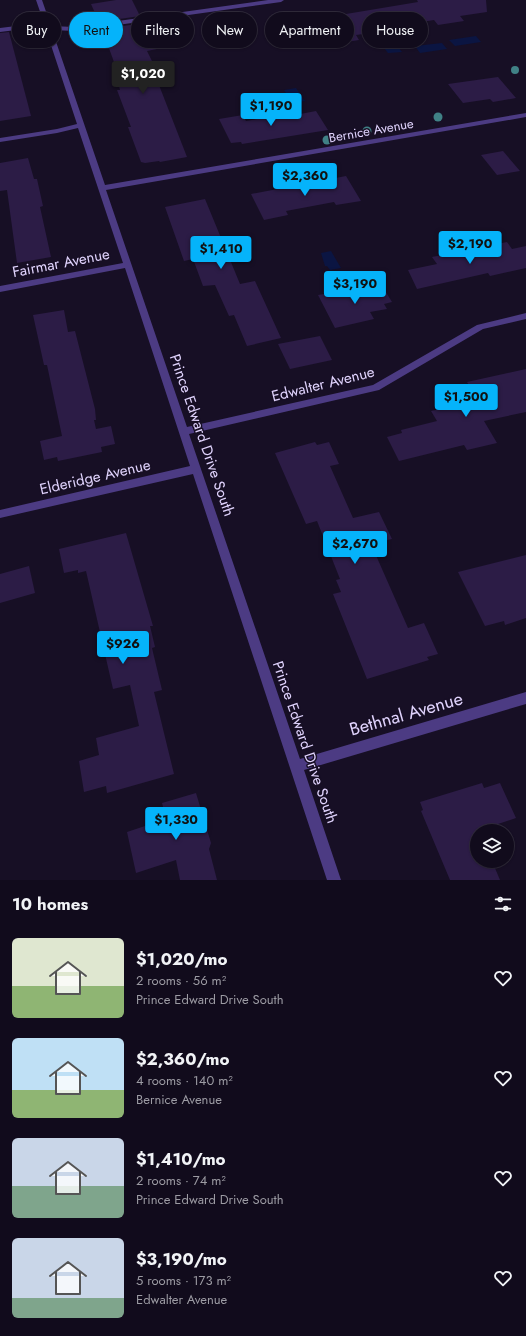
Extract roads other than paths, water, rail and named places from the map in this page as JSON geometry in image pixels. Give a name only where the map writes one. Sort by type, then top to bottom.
[{"type":"street","name":"Prince Edward Drive South","points":[[39,0],[43,12]]},
{"type":"street","points":[[61,28],[75,29],[281,0]]},
{"type":"street","points":[[0,30],[12,28]]},
{"type":"street","name":"Prince Edward Drive South","points":[[55,48],[185,431],[334,880]]},
{"type":"street","name":"Bernice Avenue","points":[[102,188],[526,115]]},
{"type":"street","points":[[0,140],[57,131],[80,125]]},
{"type":"street","name":"Fairmar Avenue","points":[[0,289],[128,265]]},
{"type":"street","name":"Edwalter Avenue","points":[[185,431],[376,388],[480,327],[526,316]]},
{"type":"street","name":"Elderidge Avenue","points":[[0,514],[197,469]]},
{"type":"street","name":"Bethnal Avenue","points":[[296,766],[526,698]]}]
